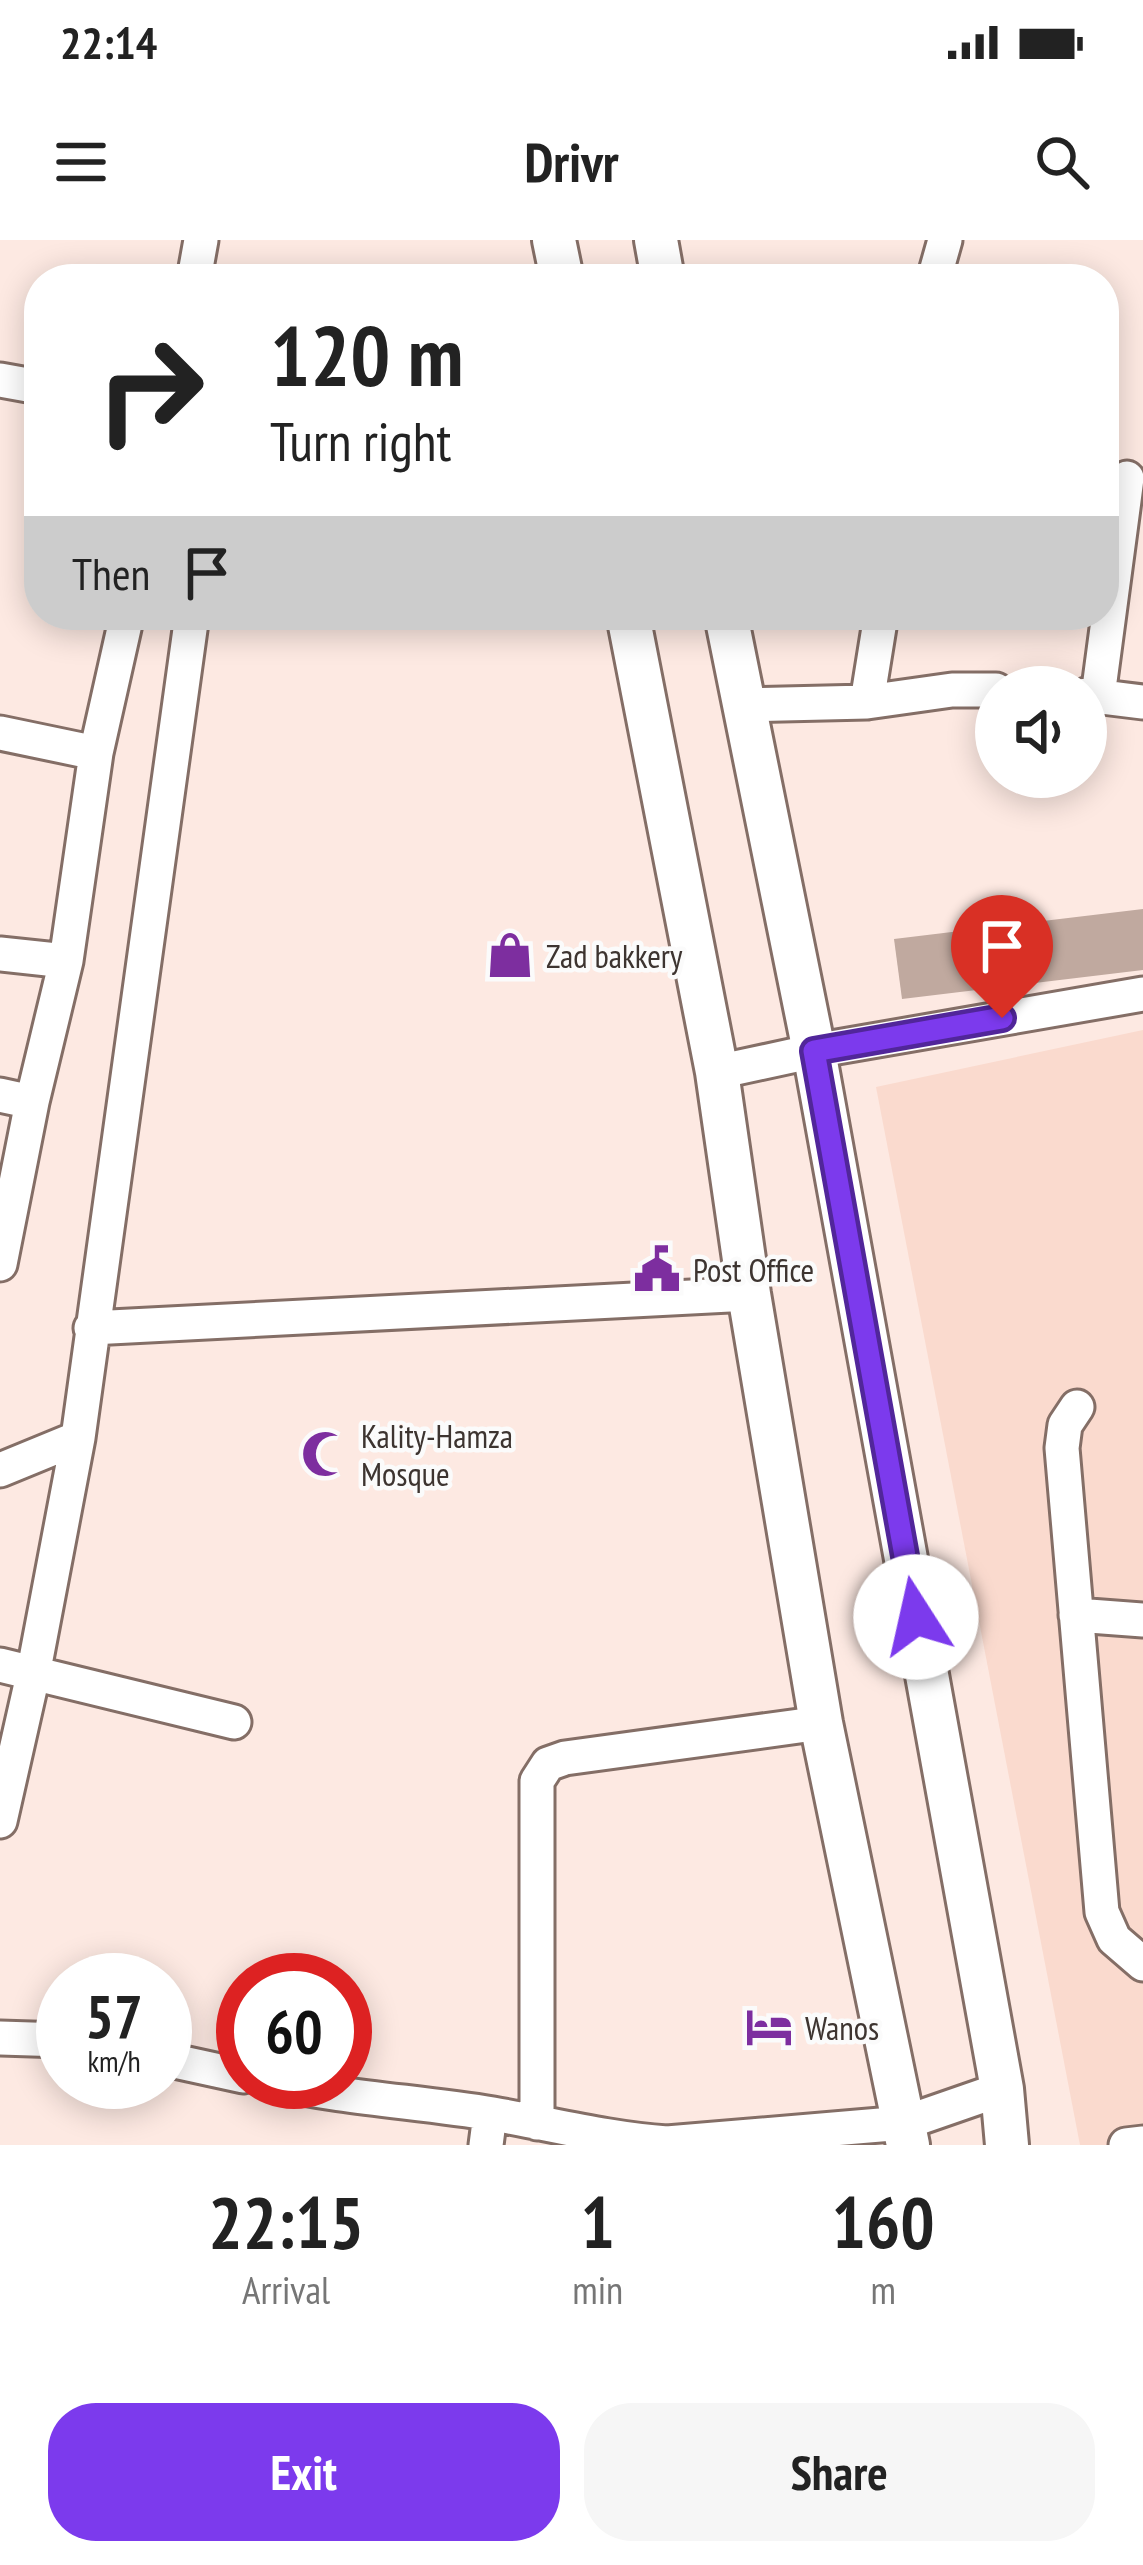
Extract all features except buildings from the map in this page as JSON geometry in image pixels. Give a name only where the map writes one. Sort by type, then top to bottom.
[{"type":"main road","points":[[631,630],[717,1072],[821,1723],[906,2134]]},
{"type":"main road","points":[[729,630],[814,1051],[1002,2090],[1007,2145]]},
{"type":"street","points":[[1119,528],[1127,478]]},
{"type":"street","points":[[0,1264],[16,1098],[66,961],[96,753],[124,630]]},
{"type":"street","points":[[0,1821],[78,1438],[190,630]]},
{"type":"street","points":[[867,702],[879,630]]},
{"type":"street","points":[[1097,666],[1103,630]]},
{"type":"street","points":[[743,704],[867,702],[975,690]]},
{"type":"street","points":[[1107,698],[1143,702]]},
{"type":"street","points":[[0,733],[96,753]]},
{"type":"street","points":[[0,954],[66,961]]},
{"type":"street","points":[[717,1072],[1143,994]]},
{"type":"street","points":[[91,1328],[749,1294]]},
{"type":"street","points":[[1077,1407],[1065,1425],[1062,1448],[1102,1912],[1114,1939],[1143,1964]]},
{"type":"street","points":[[0,1470],[78,1438]]},
{"type":"street","points":[[1076,1615],[1143,1620]]},
{"type":"street","points":[[0,1665],[234,1722]]},
{"type":"street","points":[[537,2123],[537,1781],[548,1764],[821,1723]]},
{"type":"street","points":[[0,2038],[36,2039]]},
{"type":"street","points":[[372,2104],[488,2130],[537,2123],[667,2143],[906,2134],[1002,2090]]},
{"type":"street","points":[[1126,2145],[1143,2143]]},
{"type":"shaded area","points":[[1143,1030],[1143,2145],[1080,2145],[876,1087]]},
{"type":"place","name":"Zad bakkery","points":[[510,955]]},
{"type":"place","name":"Post Office","points":[[657,1269]]},
{"type":"place","name":"Kality-Hamza Mosque","points":[[325,1454]]},
{"type":"place","name":"Wanos","points":[[769,2027]]},
{"type":"route","points":[[916,1617],[814,1051],[1002,1018]]}]
